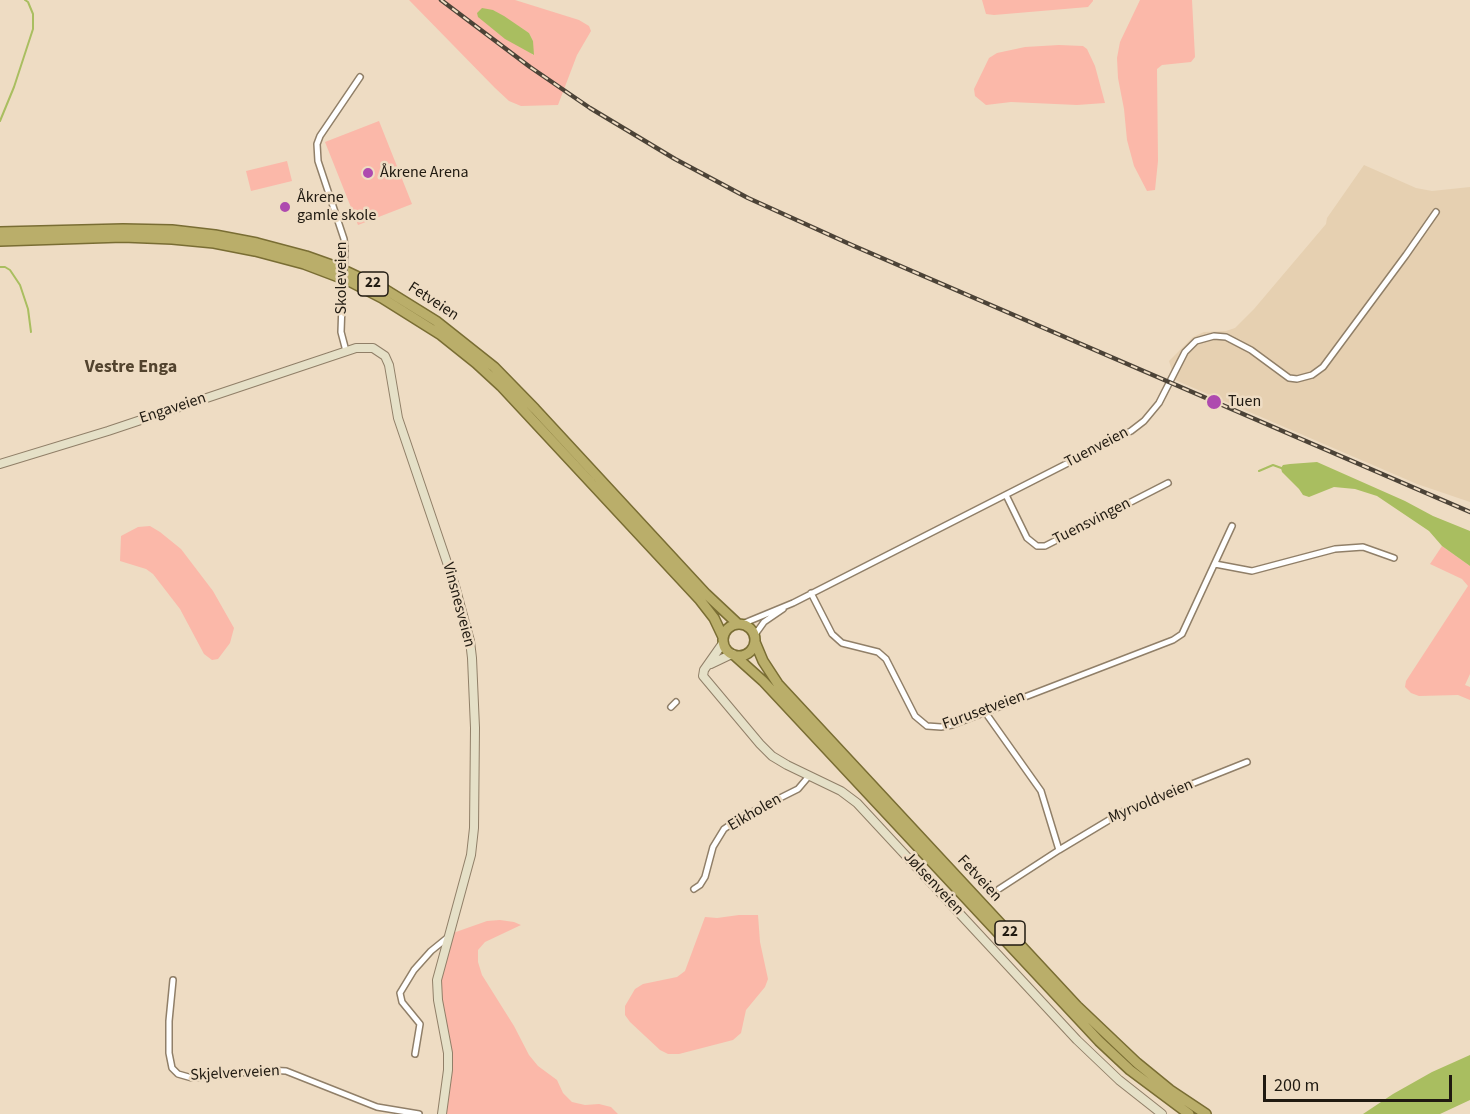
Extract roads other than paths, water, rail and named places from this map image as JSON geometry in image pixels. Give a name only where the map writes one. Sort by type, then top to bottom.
[{"type":"highway","name":"Fetveien","points":[[0,232],[132,229],[215,235],[306,256],[345,270],[386,291],[436,321],[494,367],[706,594],[740,624]]},
{"type":"highway","name":"Fetveien","points":[[0,241],[149,238],[214,243],[303,264],[349,281],[382,298],[441,335],[501,386],[700,600],[714,618],[723,640]]},
{"type":"highway","name":"22","points":[[740,624],[750,628],[754,639]]},
{"type":"highway","points":[[723,640],[728,628],[740,624]]},
{"type":"highway","name":"Fetveien","points":[[754,639],[767,669],[783,689],[1077,1006],[1143,1068],[1206,1114]]},
{"type":"highway","points":[[733,655],[747,653],[754,639]]},
{"type":"highway","name":"22","points":[[723,640],[726,650],[733,655]]},
{"type":"highway","name":"Fetveien","points":[[733,655],[758,676],[1093,1034],[1130,1070],[1189,1114]]},
{"type":"main road","name":"Vinsnesveien","points":[[346,351],[368,347],[378,350],[387,360],[398,418],[455,586],[470,641],[475,728],[474,837],[468,868],[437,980],[448,1061],[442,1114]]},
{"type":"main road","name":"Engaveien","points":[[0,464],[108,431],[346,351]]},
{"type":"main road","points":[[707,666],[723,640]]},
{"type":"main road","points":[[707,666],[733,655]]},
{"type":"main road","name":"Jølsenveien","points":[[707,666],[703,672],[704,679],[760,744],[779,761],[841,791],[857,803],[1088,1052],[1161,1114]]},
{"type":"street","name":"Skoleveien","points":[[346,351],[341,332],[344,239],[318,161],[317,144],[360,77]]},
{"type":"street","name":"Tuenveien","points":[[754,639],[764,622],[811,593],[1118,439],[1144,421],[1159,403],[1185,352],[1196,342],[1206,338],[1226,337],[1235,340],[1289,378],[1305,378],[1312,375],[1323,367],[1407,255],[1436,212]]},
{"type":"street","name":"Tuensvingen","points":[[1006,495],[1027,538],[1037,546],[1045,546],[1168,483]]},
{"type":"street","name":"Furusetveien","points":[[811,593],[832,634],[842,643],[878,652],[886,658],[912,711],[923,724],[932,728],[947,726],[1173,640],[1182,633],[1232,526]]},
{"type":"street","points":[[1215,564],[1252,571],[1335,549],[1363,547],[1394,558]]},
{"type":"street","name":"Tuenveien","points":[[740,624],[793,603]]},
{"type":"street","points":[[671,707],[676,702]]},
{"type":"street","points":[[985,712],[1041,791],[1059,850]]},
{"type":"street","name":"Myrvoldveien","points":[[999,889],[1124,811],[1247,762]]},
{"type":"street","name":"Eikholen","points":[[694,889],[705,877],[713,847],[724,830],[745,815],[798,789],[809,776]]},
{"type":"street","points":[[415,1054],[420,1024],[402,1002],[399,993],[414,970],[431,951],[447,938]]},
{"type":"street","name":"Skjelverveien","points":[[173,980],[169,1053],[172,1068],[181,1076],[192,1078],[267,1070],[286,1071],[376,1107],[419,1114]]},
{"type":"waterway","points":[[0,121],[33,29],[33,14],[25,0]]},
{"type":"waterway","points":[[0,267],[10,270],[20,285],[28,309],[31,332]]},
{"type":"waterway","points":[[1259,471],[1273,465],[1284,469]]},
{"type":"railway","points":[[441,0],[530,67],[590,108],[675,159],[748,198],[1470,512]]},
{"type":"place","name":"Åkrene Arena","points":[[368,173]]},
{"type":"place","name":"Åkrene gamle skole","points":[[285,207]]},
{"type":"place","name":"Tuen","points":[[1214,402]]},
{"type":"district","name":"Vestre Enga","points":[[131,368]]}]
